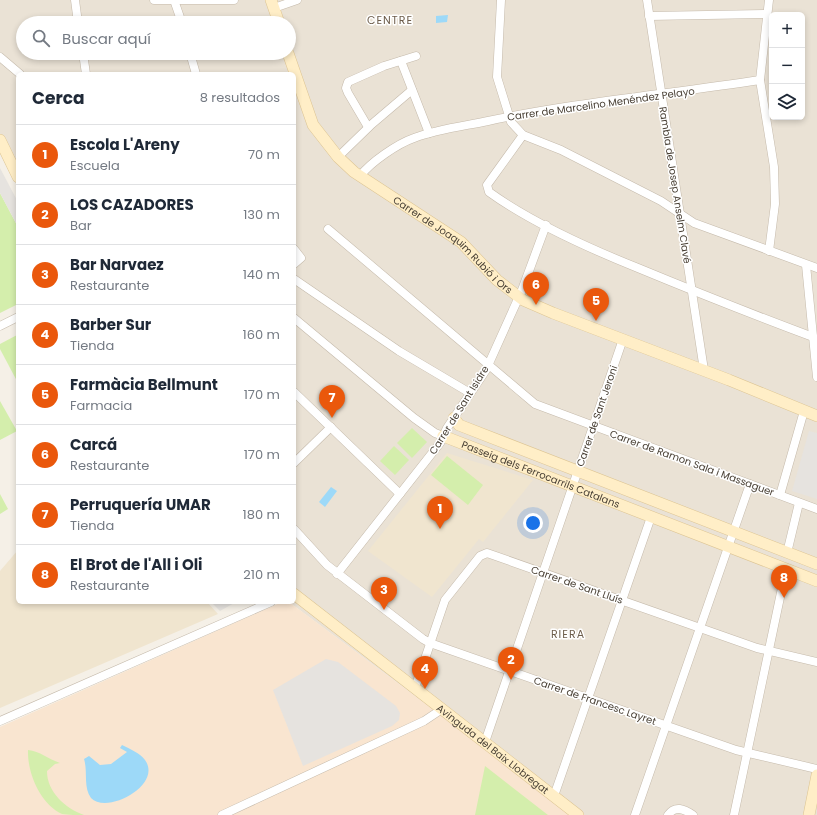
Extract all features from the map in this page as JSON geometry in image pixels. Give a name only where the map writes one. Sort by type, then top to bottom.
[{"type":"street","points":[[75,0],[77,16]]},
{"type":"street","points":[[154,0],[234,0]]},
{"type":"street","points":[[174,0],[180,16]]},
{"type":"street","points":[[276,16],[272,4],[297,0]]},
{"type":"street","points":[[501,0],[497,77],[509,116],[515,128],[523,135],[573,156],[661,201],[694,224],[816,268]]},
{"type":"street","name":"Rambla de Josep Anselm Clavé","points":[[647,0],[704,370]]},
{"type":"street","points":[[769,0],[760,80],[773,154],[775,178],[774,217],[769,251]]},
{"type":"street","points":[[649,16],[767,14]]},
{"type":"street","points":[[368,127],[348,93],[347,83],[401,60],[416,56]]},
{"type":"street","points":[[0,57],[18,72]]},
{"type":"street","points":[[84,60],[86,72]]},
{"type":"street","points":[[192,60],[195,72]]},
{"type":"street","name":"Carrer de Joaquim Rubió i Ors","points":[[290,60],[295,72]]},
{"type":"street","points":[[401,60],[429,133]]},
{"type":"street","name":"Carrer de Joaquim Rubió i Ors","points":[[296,76],[313,125],[338,157],[360,176],[461,242],[497,280],[518,296],[553,313],[704,370],[817,416]]},
{"type":"street","name":"Carrer de Marcelino Menéndez Pelayo","points":[[360,176],[368,167],[402,144],[429,133],[509,116],[760,80]]},
{"type":"street","points":[[338,157],[368,127],[412,90]]},
{"type":"street","points":[[523,135],[489,182],[487,188],[489,192],[508,206],[607,256],[691,290],[813,336]]},
{"type":"street","points":[[0,140],[16,173]]},
{"type":"street","name":"Carrer de Sant Isidre","points":[[337,574],[400,494],[443,436],[488,364],[518,296],[546,225]]},
{"type":"street","name":"Carrer de Ramon Sala i Massaguer","points":[[328,229],[535,404],[817,509]]},
{"type":"street","points":[[296,252],[301,258],[296,262]]},
{"type":"street","points":[[806,265],[817,377]]},
{"type":"street","points":[[296,280],[399,351],[470,393]]},
{"type":"street","points":[[0,326],[16,318]]},
{"type":"street","name":"Passeig dels Ferrocarrils Catalans","points":[[296,320],[414,418],[435,433],[817,581]]},
{"type":"street","name":"Carrer de Sant Jeroni","points":[[485,742],[623,339]]},
{"type":"street","points":[[296,394],[400,494]]},
{"type":"street","points":[[780,496],[804,410]]},
{"type":"street","name":"Passeig dels Ferrocarrils Catalans","points":[[454,418],[459,425],[817,564]]},
{"type":"street","points":[[296,460],[331,427]]},
{"type":"street","points":[[635,815],[750,484]]},
{"type":"street","points":[[787,553],[799,502]]},
{"type":"street","points":[[554,796],[651,517]]},
{"type":"street","name":"Carrer de Francesc Layret","points":[[296,531],[326,565],[430,643],[747,753],[817,769]]},
{"type":"street","name":"Carrer de Sant Lluís","points":[[415,688],[445,600],[480,556],[486,553],[769,651],[817,662]]},
{"type":"street","points":[[734,815],[786,569]]},
{"type":"street","name":"Avinguda del Baix Llobregat","points":[[296,596],[578,815]]},
{"type":"street","points":[[0,720],[266,604]]},
{"type":"street","points":[[222,815],[424,721],[442,709]]},
{"type":"street","points":[[809,815],[817,775]]},
{"type":"street","points":[[668,815],[672,811],[680,809],[693,815]]},
{"type":"shaded area","points":[[0,0],[817,0],[817,815],[575,815],[292,604],[296,604],[296,72],[16,72],[16,179],[0,149]]},
{"type":"shaded area","points":[[0,168],[16,198],[16,223],[0,193]]},
{"type":"shaded area","points":[[809,431],[817,433],[817,499],[792,491]]},
{"type":"shaded area","points":[[447,453],[533,480],[483,542],[479,539],[432,597],[368,551]]},
{"type":"shaded area","points":[[16,552],[16,604],[209,604],[218,614],[0,708],[0,571]]},
{"type":"shaded area","points":[[213,604],[232,604],[220,611]]},
{"type":"shaded area","points":[[277,604],[292,604],[575,815],[0,815],[0,727]]},
{"type":"shaded area","points":[[326,659],[338,662],[396,706],[400,713],[399,720],[392,726],[303,766],[273,690]]},
{"type":"green space","points":[[0,193],[16,223],[16,305],[0,313]]},
{"type":"green space","points":[[16,336],[16,379],[0,349],[0,344]]},
{"type":"green space","points":[[0,401],[16,432],[0,440]]},
{"type":"green space","points":[[412,428],[427,442],[412,458],[397,443]]},
{"type":"green space","points":[[394,446],[409,460],[395,475],[380,461]]},
{"type":"green space","points":[[447,456],[483,485],[468,505],[431,475]]},
{"type":"green space","points":[[0,494],[8,509],[0,514]]},
{"type":"green space","points":[[28,750],[60,763],[55,764],[47,771],[50,786],[64,804],[84,815],[62,814],[47,803],[36,786],[28,759]]},
{"type":"green space","points":[[485,766],[548,815],[475,815]]},
{"type":"water","points":[[448,15],[447,22],[436,23],[436,16]]},
{"type":"water","points":[[331,487],[337,491],[325,507],[319,502]]},
{"type":"water","points":[[122,745],[138,753],[145,760],[149,770],[146,779],[131,795],[109,803],[99,802],[91,798],[87,789],[84,759],[89,756],[100,765],[111,764],[127,752],[120,748]]},
{"type":"place","name":"Carcá","points":[[536,305]]},
{"type":"place","name":"Farmàcia Bellmunt","points":[[596,321]]},
{"type":"place","name":"Perruquería UMAR","points":[[332,418]]},
{"type":"place","name":"Escola L'Areny","points":[[440,529]]},
{"type":"place","name":"El Brot de l'All i Oli","points":[[784,598]]},
{"type":"place","name":"Bar Narvaez","points":[[384,610]]},
{"type":"place","name":"LOS CAZADORES","points":[[511,680]]},
{"type":"place","name":"Barber Sur","points":[[425,689]]},
{"type":"district","name":"CENTRE","points":[[390,20]]},
{"type":"district","name":"RIERA","points":[[568,634]]}]
